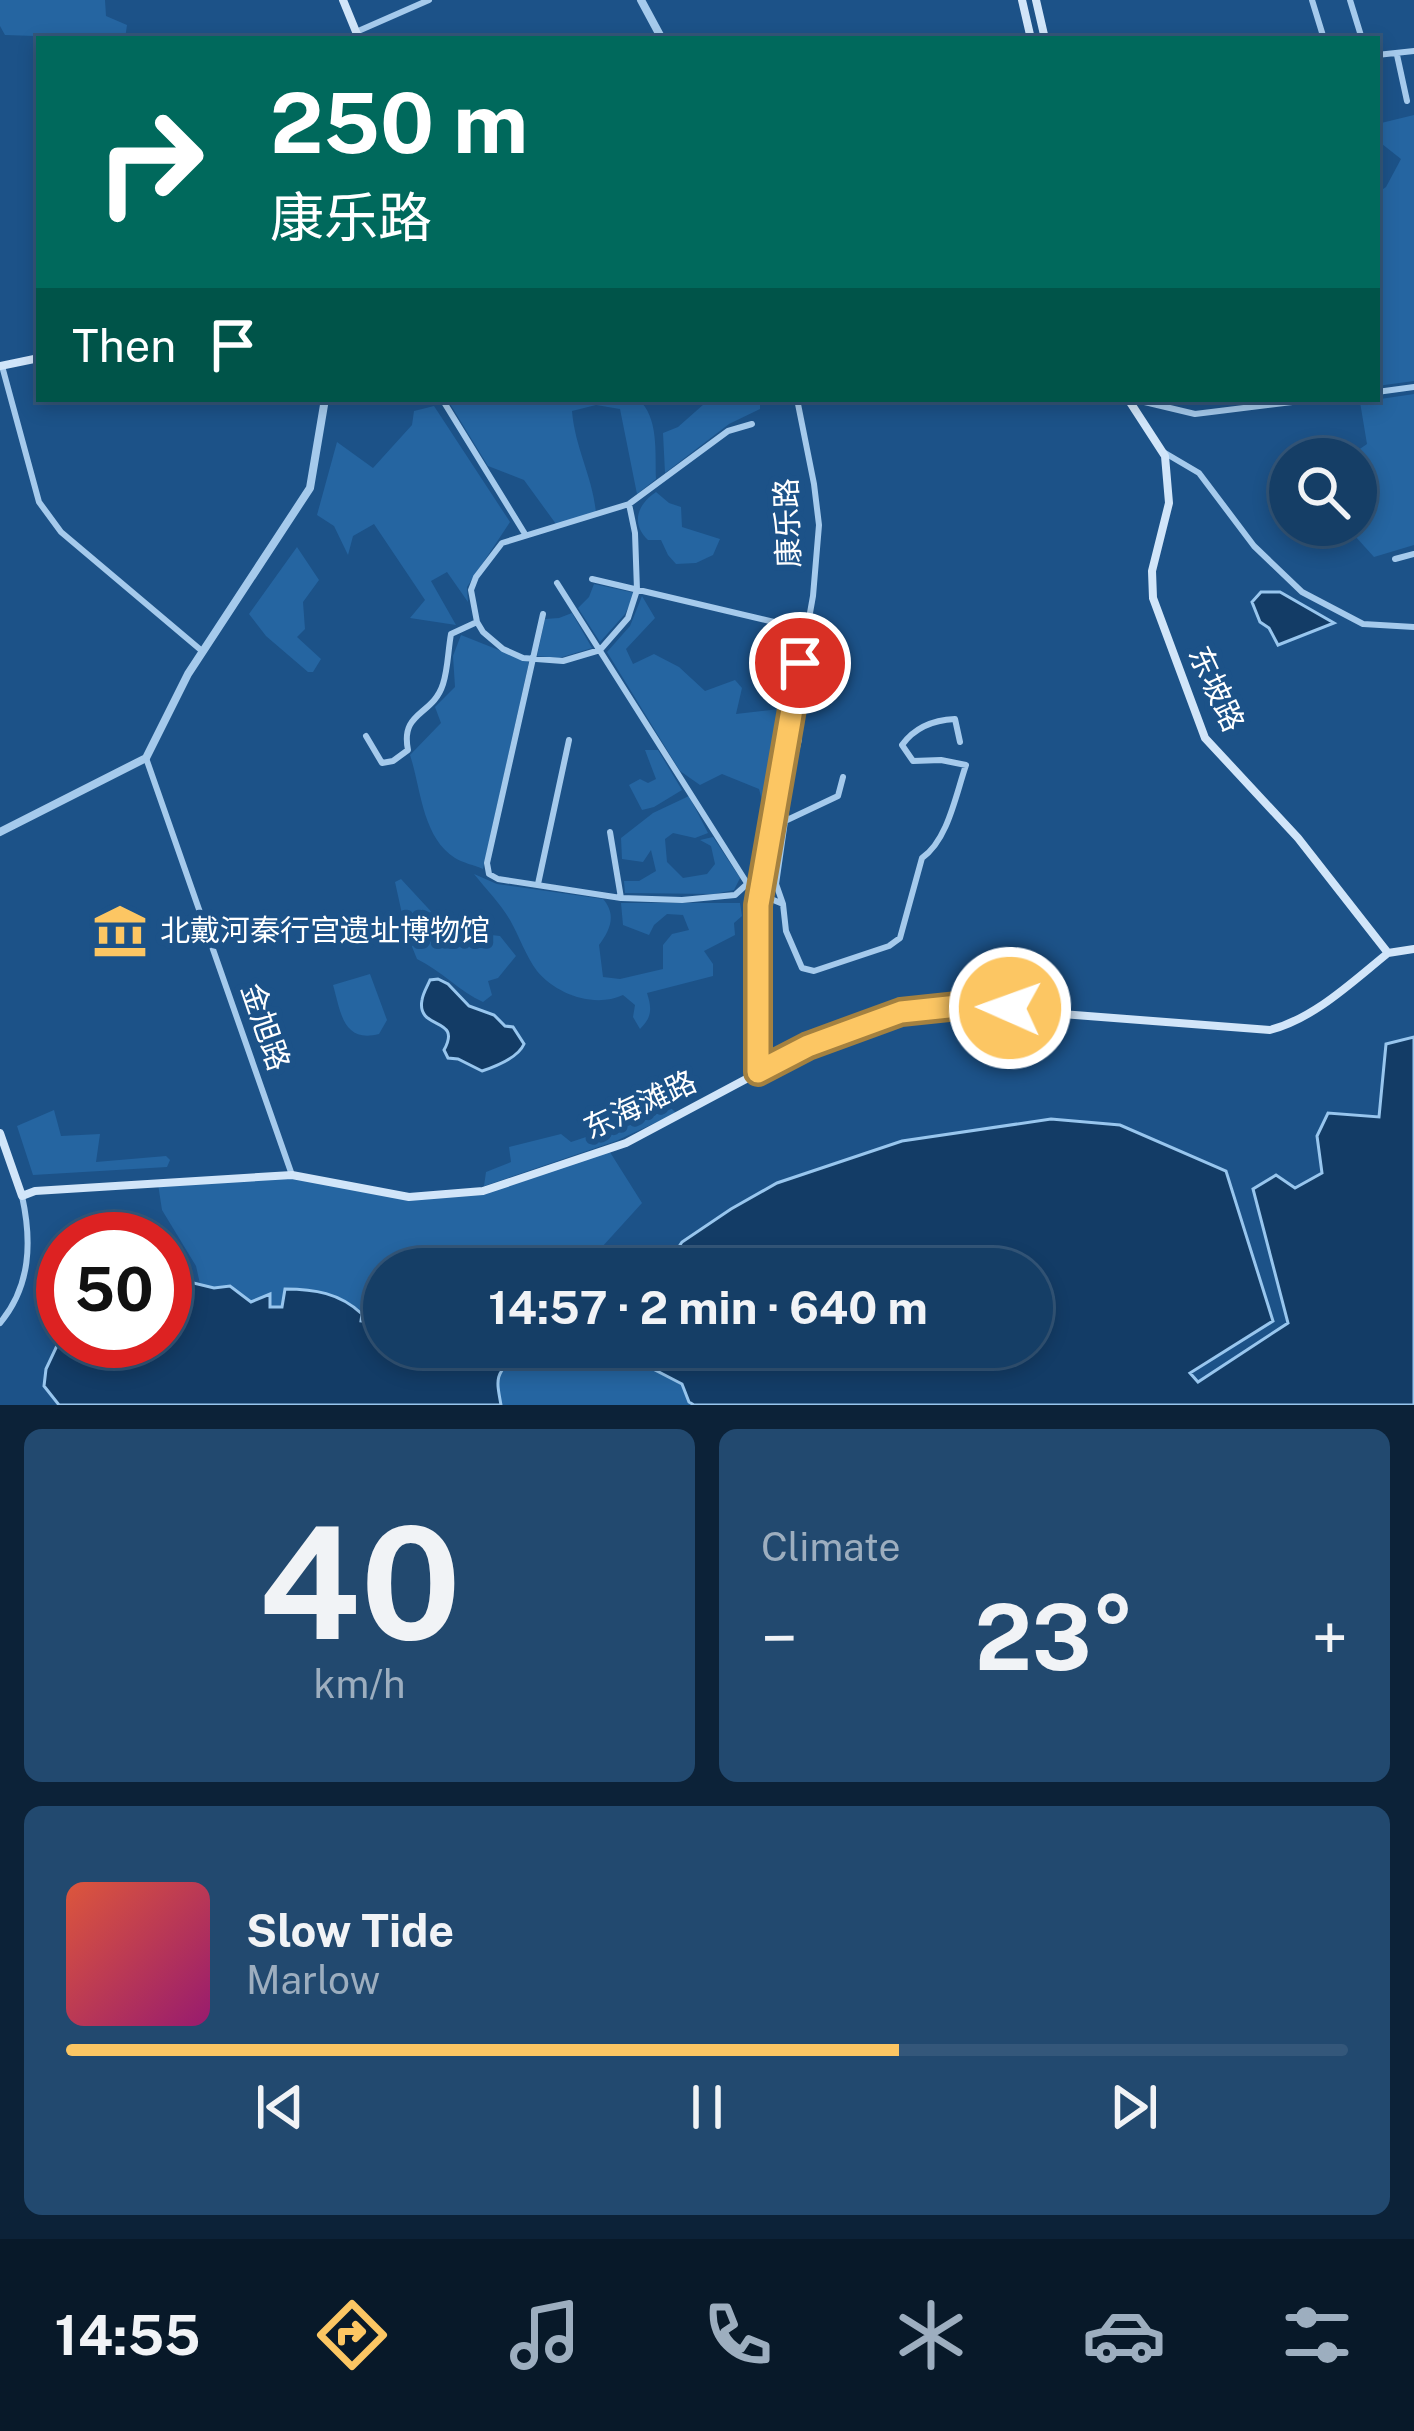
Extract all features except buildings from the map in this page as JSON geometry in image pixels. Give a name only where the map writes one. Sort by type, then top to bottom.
[{"type":"main road","points":[[343,0],[357,36]]},
{"type":"main road","points":[[1022,0],[1030,36]]},
{"type":"main road","points":[[1036,0],[1044,36]]},
{"type":"main road","points":[[1,366],[36,359]]},
{"type":"main road","name":"东坡路","points":[[1132,402],[1162,451],[1168,475],[1169,503],[1152,571],[1154,598],[1205,738],[1286,824],[1388,953]]},
{"type":"main road","points":[[1388,953],[1414,949]]},
{"type":"main road","name":"东海滩路","points":[[22,1196],[35,1191],[292,1175],[409,1197],[483,1191],[626,1143],[808,1046],[901,1012],[958,1006],[1270,1030],[1290,1025],[1329,1000],[1388,953]]},
{"type":"main road","points":[[0,1133],[22,1196]]},
{"type":"street","points":[[357,36],[429,0]]},
{"type":"street","points":[[641,0],[660,36]]},
{"type":"street","points":[[1312,0],[1323,36]]},
{"type":"street","points":[[1350,0],[1361,36]]},
{"type":"street","points":[[1380,56],[1414,51]]},
{"type":"street","points":[[1397,55],[1407,101]]},
{"type":"street","points":[[1,366],[44,512],[61,532],[202,651]]},
{"type":"street","points":[[1380,392],[1414,387]]},
{"type":"street","points":[[0,832],[146,758],[202,651],[310,488],[324,402]]},
{"type":"street","points":[[444,402],[525,534]]},
{"type":"street","name":"康乐路","points":[[758,1072],[759,895],[808,630],[819,525],[798,402]]},
{"type":"street","points":[[1143,402],[1195,414],[1293,402]]},
{"type":"street","points":[[629,504],[637,590],[628,618],[600,650],[563,661],[524,658],[482,632],[471,590],[502,543],[629,504],[728,430],[752,424]]},
{"type":"street","points":[[1162,451],[1199,472],[1254,545],[1302,592],[1363,624],[1414,627]]},
{"type":"street","points":[[1395,559],[1414,554]]},
{"type":"street","points":[[592,579],[808,630]]},
{"type":"street","points":[[557,583],[748,884],[759,895],[783,904]]},
{"type":"street","points":[[543,614],[487,863],[489,874],[621,898],[715,899],[735,895],[748,884]]},
{"type":"street","points":[[366,736],[382,763],[408,750],[408,724],[443,687],[451,634],[477,622]]},
{"type":"street","points":[[786,737],[799,739],[776,884],[785,931],[802,968],[814,970],[889,946],[900,938],[922,859],[931,852],[946,821],[966,765],[913,760],[902,745],[912,732],[948,719],[955,719],[960,742]]},
{"type":"street","points":[[537,885],[568,740]]},
{"type":"street","name":"金旭路","points":[[146,758],[292,1175]]},
{"type":"street","points":[[785,821],[838,796],[843,777]]},
{"type":"street","points":[[610,832],[621,898]]},
{"type":"street","points":[[0,1323],[13,1307],[26,1271],[29,1228],[22,1196]]},
{"type":"shaded area","points":[[0,0],[105,0],[106,16],[127,25],[125,36],[5,35],[0,26]]},
{"type":"shaded area","points":[[1414,115],[1414,381],[1380,386],[1380,191],[1401,159],[1380,142],[1380,123]]},
{"type":"shaded area","points":[[1414,394],[1414,545],[1374,557],[1364,546],[1377,546],[1377,438],[1366,438],[1360,402]]},
{"type":"shaded area","points":[[449,402],[641,402],[653,425],[656,479],[637,494],[620,409],[596,405],[572,411],[596,513],[556,524],[524,480],[488,466]]},
{"type":"shaded area","points":[[760,402],[760,409],[729,424],[665,473],[663,433],[678,427],[704,404]]},
{"type":"shaded area","points":[[434,406],[510,522],[467,587],[468,602],[447,572],[431,581],[456,625],[410,618],[425,600],[374,524],[353,536],[348,555],[334,526],[317,515],[337,442],[373,468],[412,425],[414,411]]},
{"type":"shaded area","points":[[656,492],[681,507],[682,527],[720,539],[713,555],[696,563],[676,564],[661,540],[648,540],[642,534],[638,514]]},
{"type":"shaded area","points":[[297,547],[319,580],[303,602],[305,629],[297,637],[321,659],[313,672],[266,636],[249,614]]},
{"type":"shaded area","points":[[594,584],[635,593],[625,614],[600,642],[578,608]]},
{"type":"shaded area","points":[[1261,592],[1280,592],[1334,623],[1278,645],[1252,602]]},
{"type":"shaded area","points":[[642,596],[655,618],[626,649],[633,664],[654,654],[679,667],[705,691],[735,680],[742,688],[736,714],[788,708],[767,819],[759,789],[722,774],[700,785],[680,771],[607,652],[630,626]]},
{"type":"shaded area","points":[[572,613],[592,648],[559,658],[537,656],[545,619]]},
{"type":"shaded area","points":[[461,635],[529,662],[483,869],[455,858],[436,838],[410,755],[441,723],[435,707],[455,687],[453,656]]},
{"type":"shaded area","points":[[645,750],[658,750],[682,790],[642,810],[629,785],[656,779]]},
{"type":"shaded area","points":[[689,796],[708,833],[695,838],[673,833],[665,839],[667,862],[683,878],[707,874],[715,864],[711,846],[700,840],[713,837],[740,878],[734,890],[625,893],[624,881],[639,881],[656,871],[651,850],[643,862],[622,859],[621,838],[653,813]]},
{"type":"shaded area","points":[[474,874],[497,884],[603,899],[611,917],[599,945],[603,977],[620,979],[663,969],[663,945],[672,934],[689,930],[683,915],[667,914],[649,935],[623,925],[621,903],[740,903],[742,916],[734,923],[735,935],[704,951],[713,964],[713,976],[647,993],[650,1012],[640,1029],[633,1017],[635,1005],[623,995],[589,999],[566,993],[545,979],[506,914]]},
{"type":"shaded area","points":[[401,879],[438,919],[457,931],[500,936],[516,956],[498,978],[488,981],[492,995],[483,1002],[417,959],[395,882]]},
{"type":"shaded area","points":[[370,974],[387,1020],[379,1034],[367,1036],[346,1023],[333,985]]},
{"type":"shaded area","points":[[438,979],[469,1006],[513,1027],[524,1044],[521,1049],[482,1071],[448,1058],[444,1050],[448,1032],[422,1010],[430,980]]},
{"type":"shaded area","points":[[1414,1037],[1414,1405],[694,1405],[682,1384],[653,1369],[634,1368],[1053,1368],[1053,1248],[678,1248],[777,1183],[902,1141],[1051,1119],[1120,1125],[1226,1171],[1273,1321],[1190,1373],[1198,1382],[1288,1323],[1253,1189],[1276,1175],[1295,1188],[1322,1173],[1317,1136],[1328,1113],[1379,1117],[1386,1044]]},
{"type":"shaded area","points":[[655,1099],[676,1113],[616,1141],[484,1186],[486,1172],[511,1162],[509,1147],[561,1134],[571,1142],[589,1136],[588,1111],[609,1105],[620,1125],[637,1117],[635,1108]]},
{"type":"shaded area","points":[[54,1110],[61,1136],[100,1134],[96,1162],[166,1156],[170,1160],[167,1167],[33,1175],[17,1126]]},
{"type":"shaded area","points":[[608,1149],[642,1203],[601,1248],[363,1248],[363,1321],[285,1289],[282,1308],[269,1307],[270,1296],[251,1302],[231,1286],[200,1284],[192,1259],[192,1212],[163,1212],[158,1184],[292,1175],[409,1197],[497,1186]]},
{"type":"shaded area","points":[[192,1283],[230,1286],[251,1302],[270,1294],[270,1307],[282,1307],[285,1289],[345,1301],[362,1314],[363,1368],[504,1368],[498,1389],[501,1405],[59,1405],[44,1386],[46,1369],[192,1368]]},
{"type":"shaded area","points":[[504,1368],[653,1369],[683,1384],[694,1405],[501,1405],[499,1377]]},
{"type":"place","name":"北戴河秦行宫遗址博物馆","points":[[120,931]]},
{"type":"route","points":[[800,663],[758,905],[758,1072],[808,1046],[901,1012],[958,1006],[1010,1008]]}]
